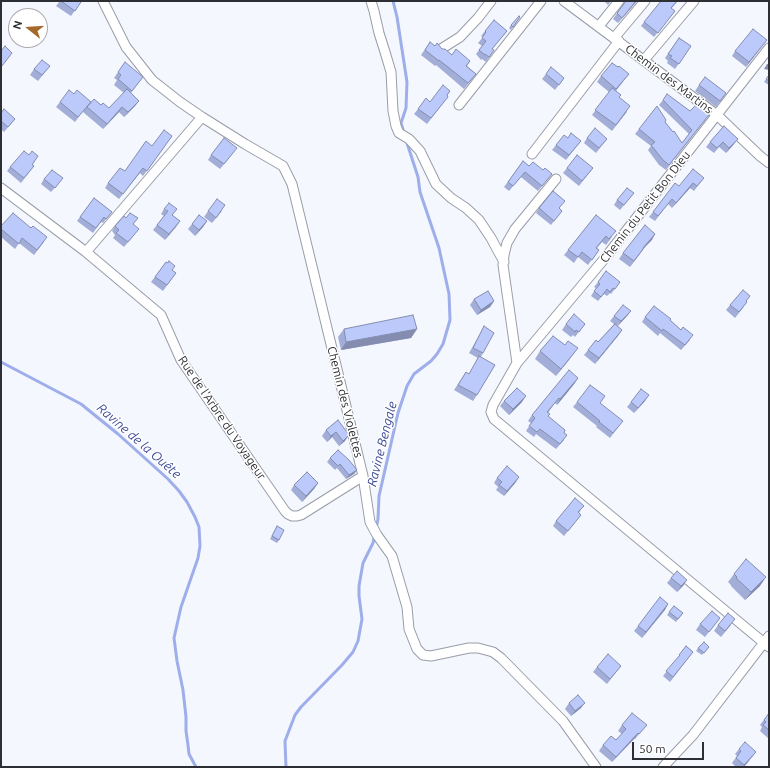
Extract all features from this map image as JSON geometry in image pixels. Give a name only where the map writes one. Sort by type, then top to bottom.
[{"type":"street","name":"Chemin des Violettes","points":[[103,1],[126,47],[152,80],[180,102],[245,144],[283,166],[292,184],[363,476],[370,522],[392,556],[407,606],[409,629],[417,649],[423,655],[432,656],[473,648],[486,649],[493,652],[501,658],[563,721],[596,767]]},
{"type":"street","points":[[371,1],[378,33],[390,72],[393,111],[399,133],[409,139],[420,151],[436,184],[479,220],[504,262]]},
{"type":"street","points":[[440,49],[460,37],[478,18],[491,1]]},
{"type":"street","points":[[459,105],[541,1]]},
{"type":"street","name":"Chemin des Martins","points":[[564,1],[717,115],[769,163]]},
{"type":"street","points":[[599,26],[619,1]]},
{"type":"street","points":[[532,154],[645,1]]},
{"type":"street","points":[[644,60],[694,1]]},
{"type":"street","name":"Chemin du Petit Bon Dieu","points":[[767,642],[494,419],[491,412],[493,405],[517,363],[605,258],[769,48]]},
{"type":"street","points":[[86,252],[202,116]]},
{"type":"street","points":[[517,363],[504,262],[507,243],[515,229],[556,179]]},
{"type":"street","name":"Rue de l'Arbre du Voyageur","points":[[1,188],[86,252],[162,315],[181,360],[288,514],[292,516],[301,515],[363,476]]},
{"type":"street","points":[[663,767],[693,735],[767,642]]},
{"type":"building","points":[[61,1],[79,1],[81,2],[75,11]]},
{"type":"building","points":[[626,1],[636,1],[622,18],[617,13]]},
{"type":"building","points":[[661,1],[677,1],[671,8],[675,11],[658,33],[644,22]]},
{"type":"building","points":[[519,16],[520,17],[513,27],[511,25]]},
{"type":"building","points":[[494,20],[507,31],[492,49],[494,50],[489,57],[479,50],[486,41],[482,38],[486,32],[485,31]]},
{"type":"building","points":[[753,29],[767,40],[749,62],[735,51]]},
{"type":"building","points":[[679,38],[691,46],[679,64],[670,58],[672,56],[668,54]]},
{"type":"building","points":[[430,42],[435,46],[437,43],[442,49],[445,49],[452,55],[456,49],[470,61],[466,66],[476,74],[468,83],[425,50]]},
{"type":"building","points":[[5,46],[12,53],[2,66],[1,51]]},
{"type":"building","points":[[42,60],[50,66],[42,75],[34,69]]},
{"type":"building","points":[[125,62],[143,77],[132,91],[118,79],[121,75],[118,72]]},
{"type":"building","points":[[612,63],[618,67],[619,66],[629,74],[616,89],[601,76]]},
{"type":"building","points":[[551,67],[564,78],[559,85],[546,74]]},
{"type":"building","points":[[705,77],[726,93],[720,101],[699,85]]},
{"type":"building","points":[[443,85],[450,91],[447,95],[448,97],[431,118],[418,109],[426,98],[430,102]]},
{"type":"building","points":[[612,88],[621,95],[619,97],[630,106],[616,125],[595,110]]},
{"type":"building","points":[[127,89],[139,101],[128,112],[122,107],[107,124],[87,107],[94,99],[101,105],[103,103],[109,108]]},
{"type":"building","points":[[69,90],[74,94],[77,90],[91,102],[78,117],[60,102]]},
{"type":"building","points":[[667,94],[690,111],[699,102],[712,111],[669,165],[651,145],[655,142],[639,129],[657,106],[666,120],[665,122],[673,132],[674,131],[682,143],[692,130],[663,100]]},
{"type":"building","points":[[4,109],[15,119],[8,127],[1,121],[1,113]]},
{"type":"building","points":[[724,126],[738,139],[729,148],[723,142],[717,148],[710,142]]},
{"type":"building","points":[[595,128],[607,139],[599,148],[587,138]]},
{"type":"building","points":[[164,130],[172,136],[147,171],[143,168],[123,194],[108,183],[120,168],[125,171],[146,141],[152,146]]},
{"type":"building","points":[[571,133],[581,141],[569,155],[556,145],[564,135],[568,138]]},
{"type":"building","points":[[224,138],[237,148],[224,164],[211,155]]},
{"type":"building","points":[[24,151],[29,155],[32,151],[38,156],[32,165],[34,166],[24,178],[10,167]]},
{"type":"building","points":[[577,155],[593,168],[582,181],[567,168]]},
{"type":"building","points":[[523,161],[529,166],[533,162],[543,170],[545,168],[552,174],[542,186],[525,172],[513,186],[508,182]]},
{"type":"building","points":[[693,169],[704,178],[697,186],[693,183],[676,203],[672,199],[658,216],[653,212],[675,183],[679,186]]},
{"type":"building","points":[[52,170],[63,178],[55,188],[44,179]]},
{"type":"building","points":[[627,188],[634,193],[624,205],[617,200]]},
{"type":"building","points":[[553,191],[565,201],[559,208],[562,211],[554,221],[539,208]]},
{"type":"building","points":[[94,198],[112,212],[106,219],[104,217],[96,228],[80,217]]},
{"type":"building","points":[[217,199],[225,205],[216,218],[208,211]]},
{"type":"building","points":[[169,203],[177,209],[172,215],[180,221],[169,234],[157,225],[168,211],[164,209]]},
{"type":"building","points":[[13,213],[31,228],[33,226],[47,237],[37,250],[22,238],[19,244],[1,229],[1,226]]},
{"type":"building","points":[[130,213],[138,218],[133,224],[139,229],[128,242],[116,233],[119,230],[115,226],[124,216],[126,218]]},
{"type":"building","points":[[199,215],[207,221],[199,230],[192,224]]},
{"type":"building","points":[[596,215],[616,231],[609,239],[606,236],[596,248],[599,250],[592,260],[582,252],[578,257],[568,250]]},
{"type":"building","points":[[645,225],[655,234],[634,261],[623,253]]},
{"type":"building","points":[[169,261],[175,266],[172,270],[176,273],[167,285],[155,277],[166,262],[168,263]]},
{"type":"building","points":[[606,271],[620,282],[615,289],[613,288],[610,292],[607,289],[601,297],[594,291],[600,284],[598,282]]},
{"type":"building","points":[[743,290],[750,296],[739,312],[730,305]]},
{"type":"building","points":[[488,291],[494,301],[481,310],[474,299]]},
{"type":"building","points":[[623,305],[631,311],[621,321],[614,316]]},
{"type":"building","points":[[654,306],[671,319],[670,320],[681,330],[683,327],[693,335],[685,345],[663,329],[662,331],[645,317]]},
{"type":"building","points":[[574,314],[585,324],[579,332],[576,330],[575,332],[566,324]]},
{"type":"building","points":[[413,315],[417,329],[346,342],[344,329]]},
{"type":"building","points":[[615,324],[622,330],[599,358],[588,350],[596,340],[598,342]]},
{"type":"building","points":[[484,326],[494,333],[483,353],[473,348]]},
{"type":"building","points":[[553,336],[565,345],[568,341],[578,348],[561,369],[540,351]]},
{"type":"building","points":[[479,356],[495,365],[477,395],[458,385],[466,372],[469,374]]},
{"type":"building","points":[[569,370],[578,378],[547,412],[550,414],[548,416],[565,430],[564,433],[567,435],[560,444],[540,429],[537,432],[529,426],[535,418],[532,415]]},
{"type":"building","points":[[590,385],[605,396],[600,403],[623,421],[613,433],[577,402]]},
{"type":"building","points":[[517,388],[526,396],[513,409],[504,401]]},
{"type":"building","points":[[641,389],[649,395],[638,408],[631,402]]},
{"type":"building","points":[[338,420],[349,435],[343,441],[336,432],[331,436],[326,430]]},
{"type":"building","points":[[338,450],[357,470],[349,475],[340,464],[338,466],[330,458]]},
{"type":"building","points":[[507,466],[519,477],[507,491],[499,485],[502,482],[497,478]]},
{"type":"building","points":[[307,472],[318,483],[306,496],[294,485]]},
{"type":"building","points":[[575,498],[584,506],[578,512],[581,515],[568,531],[556,521]]},
{"type":"building","points":[[277,526],[284,530],[279,540],[272,536]]},
{"type":"building","points":[[746,559],[766,577],[751,592],[736,578],[737,577],[734,574]]},
{"type":"building","points":[[677,571],[687,580],[681,586],[671,578]]},
{"type":"building","points":[[660,597],[668,604],[646,632],[638,626]]},
{"type":"building","points":[[674,606],[683,613],[678,619],[669,612]]},
{"type":"building","points":[[712,611],[720,618],[709,632],[700,624]]},
{"type":"building","points":[[728,613],[735,619],[725,631],[718,625]]},
{"type":"building","points":[[704,642],[709,647],[704,653],[698,648]]},
{"type":"building","points":[[686,646],[693,652],[673,677],[666,671]]},
{"type":"building","points":[[608,654],[621,666],[610,679],[597,667]]},
{"type":"building","points":[[578,695],[585,703],[575,711],[569,703]]},
{"type":"building","points":[[632,713],[647,725],[616,757],[603,745],[611,736],[616,740],[626,729],[622,725]]},
{"type":"building","points":[[769,713],[769,730],[763,725],[766,722],[764,720]]},
{"type":"building","points":[[745,742],[756,752],[744,765],[736,758],[741,751],[739,749]]},
{"type":"waterway","name":"Ravine Bengale","points":[[393,1],[397,17],[407,82],[406,108],[401,123],[404,133]]},
{"type":"waterway","name":"Ravine Bengale","points":[[376,529],[379,496],[398,413],[407,386],[414,374],[431,361],[437,354],[443,344],[450,320],[449,294],[439,248],[420,192],[418,177],[406,140]]},
{"type":"waterway","name":"Ravine de la Ouête","points":[[1,362],[81,404],[118,434],[168,479],[187,502],[195,517],[199,527],[200,546],[198,558],[181,607],[174,638],[183,690],[189,754],[196,767]]},
{"type":"waterway","name":"Ravine Bengale","points":[[286,767],[285,741],[295,715],[342,665],[353,652],[358,641],[362,619],[359,586],[363,563],[373,543],[375,534]]}]
